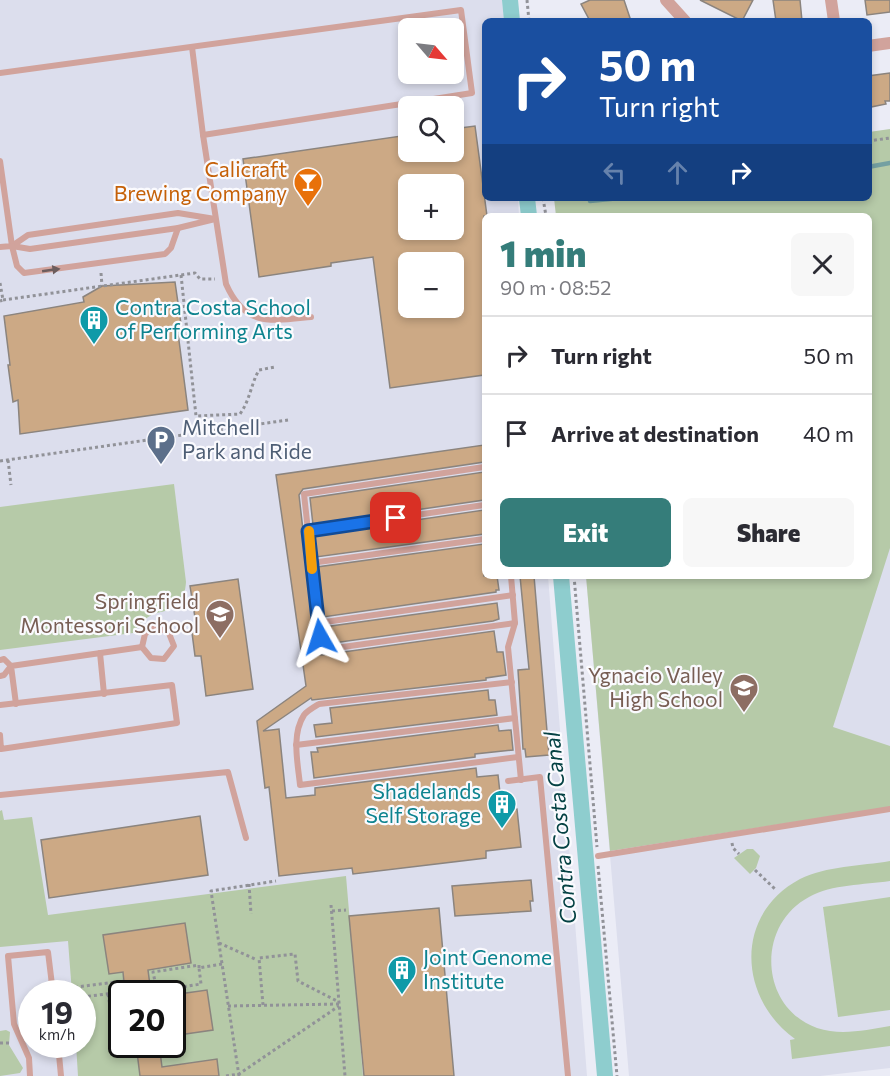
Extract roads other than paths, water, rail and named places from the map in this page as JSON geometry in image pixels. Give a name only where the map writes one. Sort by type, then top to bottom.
[{"type":"street","points":[[666,0],[681,18]]},
{"type":"street","points":[[831,0],[834,18]]},
{"type":"street","points":[[872,45],[890,43]]},
{"type":"lane","points":[[0,73],[461,10],[472,93],[203,135]]},
{"type":"lane","points":[[192,47],[215,219],[225,278],[233,300],[243,311],[260,318],[276,320],[311,317]]},
{"type":"lane","points":[[0,161],[12,246],[17,266],[24,273],[165,254],[171,248],[178,228]]},
{"type":"lane","points":[[12,246],[28,235],[178,213],[215,219]]},
{"type":"lane","points":[[0,247],[30,249],[178,228],[215,219]]},
{"type":"lane","points":[[482,467],[304,494],[321,650],[515,623]]},
{"type":"lane","points":[[308,531],[482,505]]},
{"type":"lane","points":[[311,562],[482,539]]},
{"type":"lane","points":[[511,579],[515,623],[508,646],[521,780]]},
{"type":"lane","points":[[318,623],[513,595]]},
{"type":"lane","points":[[152,628],[168,631],[174,646],[164,659],[151,658],[142,647],[145,634],[152,628]]},
{"type":"lane","points":[[0,676],[4,675],[11,666],[142,647]]},
{"type":"lane","points":[[100,653],[104,694]]},
{"type":"lane","points":[[0,660],[4,659],[11,666],[16,704]]},
{"type":"lane","points":[[512,682],[319,704],[304,714],[298,729],[296,745],[300,785],[518,757]]},
{"type":"lane","points":[[0,705],[172,685],[177,723],[1,749],[0,735]]},
{"type":"lane","points":[[296,745],[515,718]]},
{"type":"lane","points":[[0,795],[228,772],[246,838]]},
{"type":"lane","points":[[508,781],[540,777],[568,1076]]},
{"type":"lane","points":[[598,856],[890,809]]},
{"type":"lane","points":[[18,1034],[14,1024],[8,956],[48,952],[51,980]]},
{"type":"lane","points":[[28,1058],[30,1076]]},
{"type":"lane","points":[[59,1058],[61,1076]]},
{"type":"waterway","name":"Contra Costa Canal","points":[[510,0],[512,18]]},
{"type":"waterway","points":[[872,166],[890,163]]},
{"type":"waterway","name":"Contra Costa Canal","points":[[527,201],[529,213]]},
{"type":"waterway","name":"Contra Costa Canal","points":[[561,579],[605,1076]]},
{"type":"place","name":"Calicraft Brewing Company","points":[[308,208]]},
{"type":"place","name":"Contra Costa School of Performing Arts","points":[[94,346]]},
{"type":"place","name":"Mitchell Park and Ride","points":[[161,466]]},
{"type":"place","name":"Springfield Montessori School","points":[[220,640]]},
{"type":"place","name":"Ygnacio Valley High School","points":[[744,714]]},
{"type":"place","name":"Shadelands Self Storage","points":[[502,830]]},
{"type":"place","name":"Joint Genome Institute","points":[[402,996]]}]
